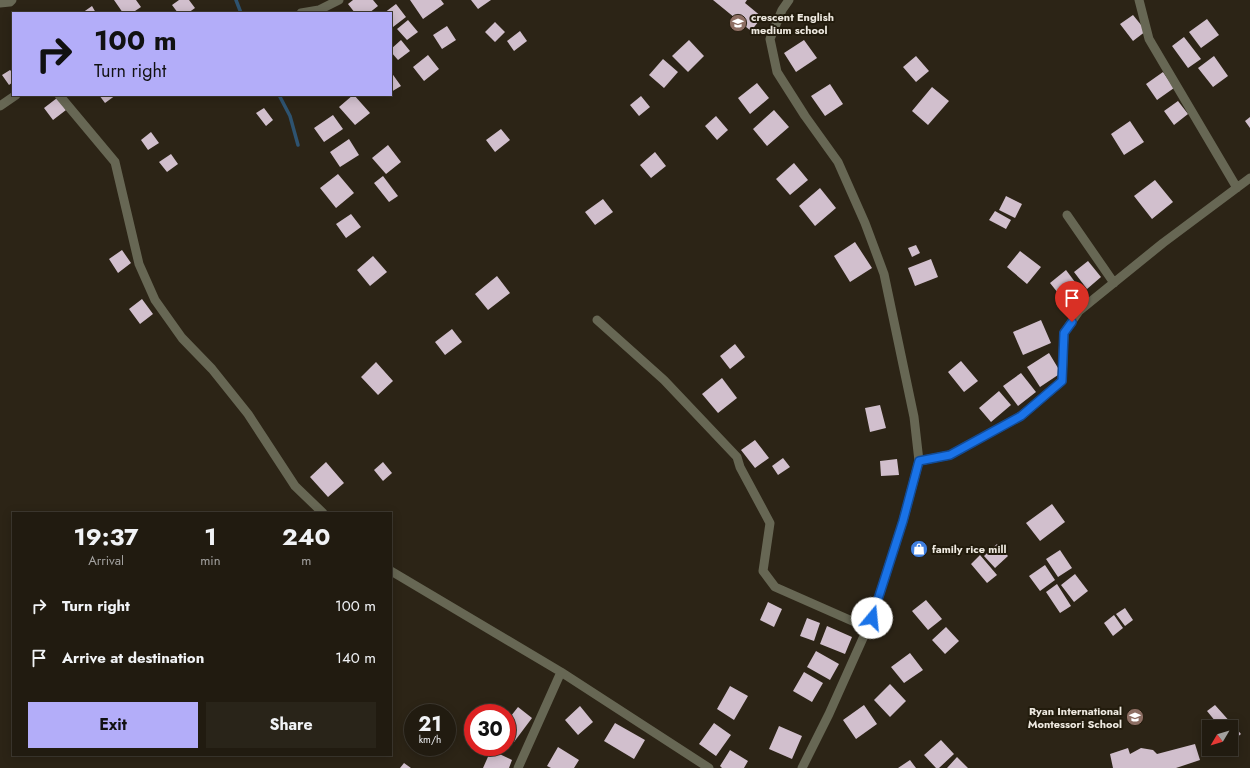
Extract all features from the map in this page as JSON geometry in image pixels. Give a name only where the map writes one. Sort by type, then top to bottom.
[{"type":"street","points":[[0,3],[10,2],[12,0]]},
{"type":"street","points":[[308,12],[319,10],[339,0]]},
{"type":"street","points":[[788,0],[782,10],[770,39],[777,72],[805,116],[838,162],[865,223],[884,274],[914,417],[919,461],[903,521],[872,618],[829,714],[802,768]]},
{"type":"street","points":[[1139,0],[1148,38],[1237,188]]},
{"type":"street","points":[[0,106],[15,96]]},
{"type":"street","points":[[60,96],[115,162],[139,264],[155,300],[182,338],[212,369],[248,414],[295,486],[322,512]]},
{"type":"street","points":[[919,461],[950,455],[1021,416],[1062,381],[1064,333],[1080,312],[1163,243],[1250,178]]},
{"type":"street","points":[[1067,215],[1114,283]]},
{"type":"street","points":[[597,320],[664,380],[737,457],[740,467],[770,523],[763,571],[775,586],[868,628]]},
{"type":"street","points":[[392,572],[561,672],[709,768]]},
{"type":"street","points":[[518,768],[561,672]]},
{"type":"building","points":[[114,0],[136,0],[141,7],[134,12],[122,12]]},
{"type":"building","points":[[179,0],[189,0],[195,8],[189,12],[177,12],[172,5]]},
{"type":"building","points":[[353,0],[373,0],[378,6],[370,12],[354,12],[348,4]]},
{"type":"building","points":[[410,0],[441,0],[444,4],[423,19]]},
{"type":"building","points":[[471,0],[491,0],[478,9]]},
{"type":"building","points":[[713,0],[747,0],[745,3],[762,17],[751,31]]},
{"type":"building","points":[[396,4],[406,17],[393,27],[392,12],[385,12]]},
{"type":"building","points":[[92,6],[95,12],[83,12]]},
{"type":"building","points":[[1133,15],[1146,31],[1133,41],[1120,24]]},
{"type":"building","points":[[1207,19],[1219,35],[1201,48],[1189,32]]},
{"type":"building","points":[[408,20],[418,32],[407,40],[397,29]]},
{"type":"building","points":[[495,22],[505,32],[495,42],[485,32]]},
{"type":"building","points":[[447,26],[456,40],[442,49],[433,35]]},
{"type":"building","points":[[520,31],[527,41],[514,51],[507,41]]},
{"type":"building","points":[[1184,37],[1201,59],[1188,68],[1172,46]]},
{"type":"building","points":[[401,40],[410,51],[398,60],[392,53],[392,48]]},
{"type":"building","points":[[689,40],[704,56],[688,72],[672,56]]},
{"type":"building","points":[[804,40],[817,58],[796,72],[784,53]]},
{"type":"building","points":[[428,55],[439,69],[424,81],[413,67]]},
{"type":"building","points":[[916,56],[929,71],[916,82],[903,67]]},
{"type":"building","points":[[1214,56],[1228,76],[1213,87],[1198,68]]},
{"type":"building","points":[[663,59],[678,72],[664,88],[649,75]]},
{"type":"building","points":[[10,70],[12,72],[12,83],[9,85],[2,75]]},
{"type":"building","points":[[1163,72],[1174,88],[1157,100],[1146,84]]},
{"type":"building","points":[[392,73],[401,86],[392,91]]},
{"type":"building","points":[[757,83],[769,98],[750,114],[738,98]]},
{"type":"building","points":[[830,84],[843,104],[825,116],[811,96]]},
{"type":"building","points":[[932,87],[949,101],[928,125],[912,111]]},
{"type":"building","points":[[100,96],[115,96],[105,103]]},
{"type":"building","points":[[352,96],[355,96],[370,113],[355,125],[339,107]]},
{"type":"building","points":[[641,96],[650,107],[639,116],[630,105]]},
{"type":"building","points":[[57,98],[66,110],[53,120],[44,108]]},
{"type":"building","points":[[1178,101],[1188,114],[1174,125],[1164,111]]},
{"type":"building","points":[[264,108],[273,120],[266,126],[256,113]]},
{"type":"building","points":[[774,110],[789,127],[767,146],[753,129]]},
{"type":"building","points":[[333,115],[343,129],[324,142],[314,128]]},
{"type":"building","points":[[716,116],[728,130],[717,140],[705,126]]},
{"type":"building","points":[[1250,117],[1250,128],[1245,121]]},
{"type":"building","points":[[1130,121],[1144,142],[1124,155],[1111,134]]},
{"type":"building","points":[[501,129],[510,140],[495,152],[486,140]]},
{"type":"building","points":[[151,132],[159,143],[148,150],[141,140]]},
{"type":"building","points":[[349,139],[359,155],[340,167],[330,152]]},
{"type":"building","points":[[388,145],[401,162],[386,174],[372,158]]},
{"type":"building","points":[[655,152],[666,166],[651,178],[640,165]]},
{"type":"building","points":[[171,154],[178,164],[167,172],[159,162]]},
{"type":"building","points":[[794,163],[808,180],[790,195],[776,179]]},
{"type":"building","points":[[338,174],[354,193],[336,208],[320,188]]},
{"type":"building","points":[[383,176],[398,196],[389,202],[374,183]]},
{"type":"building","points":[[1155,180],[1173,202],[1152,219],[1134,196]]},
{"type":"building","points":[[820,188],[836,208],[815,226],[799,206]]},
{"type":"building","points":[[1006,196],[1022,204],[1015,218],[999,210]]},
{"type":"building","points":[[603,199],[613,212],[595,225],[585,212]]},
{"type":"building","points":[[995,211],[1011,220],[1006,229],[989,220]]},
{"type":"building","points":[[351,214],[361,227],[346,238],[336,224]]},
{"type":"building","points":[[855,242],[872,268],[850,282],[834,256]]},
{"type":"building","points":[[916,245],[920,253],[912,257],[908,248]]},
{"type":"building","points":[[122,250],[131,263],[118,273],[109,259]]},
{"type":"building","points":[[1020,251],[1041,267],[1027,284],[1007,267]]},
{"type":"building","points":[[373,256],[387,272],[370,286],[357,270]]},
{"type":"building","points":[[931,259],[938,277],[915,286],[908,268]]},
{"type":"building","points":[[1088,261],[1101,277],[1087,289],[1074,272]]},
{"type":"building","points":[[1066,270],[1078,286],[1062,298],[1050,283]]},
{"type":"building","points":[[497,276],[510,293],[488,310],[475,294]]},
{"type":"building","points":[[142,299],[153,314],[140,324],[129,309]]},
{"type":"building","points":[[1041,320],[1051,343],[1023,355],[1013,332]]},
{"type":"building","points":[[452,329],[462,342],[445,355],[435,342]]},
{"type":"building","points":[[735,344],[745,357],[730,369],[720,356]]},
{"type":"building","points":[[1049,353],[1061,373],[1040,387],[1027,367]]},
{"type":"building","points":[[961,361],[978,381],[964,392],[948,372]]},
{"type":"building","points":[[376,362],[393,381],[378,395],[361,377]]},
{"type":"building","points":[[1021,373],[1036,392],[1018,406],[1003,386]]},
{"type":"building","points":[[722,378],[737,398],[718,413],[702,394]]},
{"type":"building","points":[[999,391],[1011,405],[991,422],[979,408]]},
{"type":"building","points":[[880,405],[886,428],[870,432],[865,408]]},
{"type":"building","points":[[755,440],[769,458],[755,468],[741,450]]},
{"type":"building","points":[[783,458],[790,467],[778,475],[772,466]]},
{"type":"building","points":[[897,459],[899,475],[881,476],[880,461]]},
{"type":"building","points":[[326,462],[344,483],[328,497],[310,477]]},
{"type":"building","points":[[383,462],[392,473],[383,481],[374,470]]},
{"type":"building","points":[[1052,504],[1065,522],[1040,541],[1026,523]]},
{"type":"building","points":[[997,544],[1008,556],[995,568],[984,556]]},
{"type":"building","points":[[1060,550],[1072,568],[1058,577],[1046,559]]},
{"type":"building","points":[[980,555],[997,575],[987,583],[971,564]]},
{"type":"building","points":[[1045,565],[1055,580],[1040,591],[1029,576]]},
{"type":"building","points":[[1075,574],[1088,591],[1074,602],[1061,585]]},
{"type":"building","points":[[1057,584],[1071,606],[1060,613],[1046,592]]},
{"type":"building","points":[[926,600],[942,619],[928,630],[912,611]]},
{"type":"building","points":[[768,602],[782,609],[774,627],[760,620]]},
{"type":"building","points":[[1125,608],[1133,620],[1125,626],[1116,614]]},
{"type":"building","points":[[1114,615],[1123,628],[1113,636],[1104,623]]},
{"type":"building","points":[[807,618],[820,623],[814,641],[800,636]]},
{"type":"building","points":[[827,626],[852,637],[845,654],[820,644]]},
{"type":"building","points":[[946,627],[959,641],[945,654],[932,640]]},
{"type":"building","points":[[816,651],[839,664],[830,680],[807,667]]},
{"type":"building","points":[[910,653],[923,670],[904,683],[891,667]]},
{"type":"building","points":[[804,672],[823,683],[812,702],[793,691]]},
{"type":"building","points":[[890,684],[906,701],[890,717],[874,700]]},
{"type":"building","points":[[730,686],[748,696],[734,720],[717,709]]},
{"type":"building","points":[[864,705],[877,724],[856,739],[843,720]]},
{"type":"building","points":[[1215,705],[1228,720],[1214,720],[1207,711]]},
{"type":"building","points":[[580,706],[593,722],[578,735],[565,720]]},
{"type":"building","points":[[518,707],[532,718],[516,739],[516,710]]},
{"type":"building","points":[[615,723],[645,740],[634,759],[604,741]]},
{"type":"building","points":[[714,723],[731,735],[716,756],[699,744]]},
{"type":"building","points":[[779,726],[802,736],[792,759],[769,749]]},
{"type":"building","points":[[941,740],[954,754],[939,768],[936,768],[924,755]]},
{"type":"building","name":"Ryan International Montessori School","points":[[1195,744],[1200,760],[1176,768],[1113,768],[1110,754],[1128,748],[1130,754],[1141,748],[1153,750],[1157,754]]},
{"type":"building","points":[[558,747],[579,760],[574,768],[551,768],[547,766]]},
{"type":"building","points":[[730,750],[748,761],[744,768],[722,768],[720,766]]},
{"type":"building","points":[[488,756],[504,756],[512,760],[509,768],[483,768]]},
{"type":"building","points":[[957,757],[968,768],[947,768]]},
{"type":"building","points":[[910,760],[916,768],[898,768]]},
{"type":"building","points":[[404,763],[411,768],[400,768]]},
{"type":"waterway","points":[[236,0],[241,12]]},
{"type":"waterway","points":[[280,96],[290,116],[298,145]]},
{"type":"place","name":"crescent English medium school","points":[[738,23]]},
{"type":"place","name":"family rice mill","points":[[919,549]]},
{"type":"place","name":"Ryan International Montessori School","points":[[1135,717]]},
{"type":"route","points":[[872,618],[903,521],[919,461],[950,455],[1021,416],[1062,381],[1064,333],[1072,322]]}]
